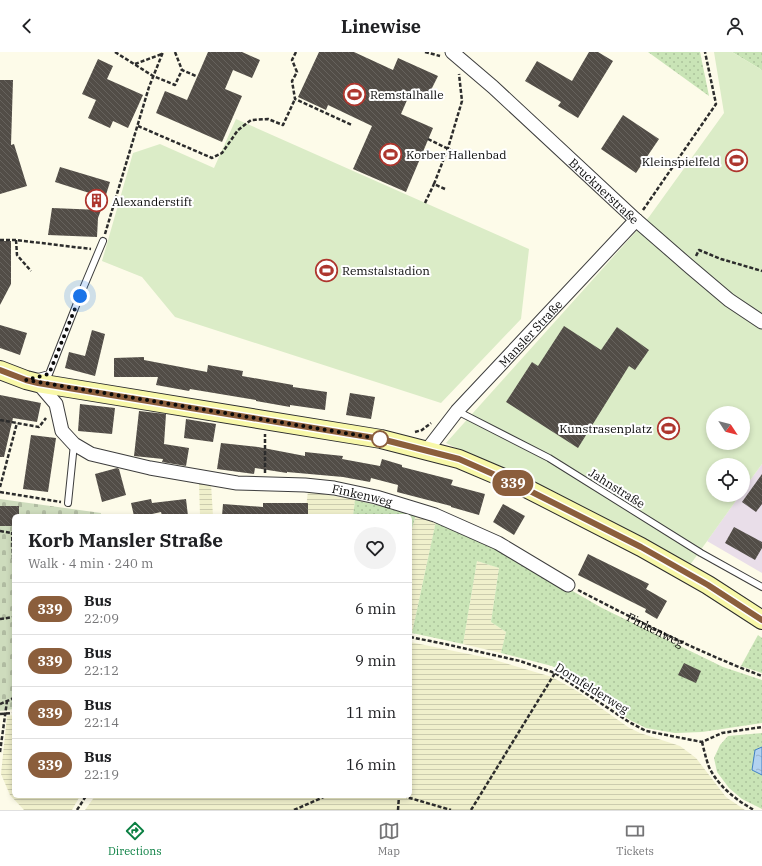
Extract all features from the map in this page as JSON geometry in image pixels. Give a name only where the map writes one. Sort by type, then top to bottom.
[{"type":"street","name":"Brucknerstraße","points":[[446,54],[493,87],[636,220],[729,300],[762,322]]},
{"type":"street","name":"Mansler Straße","points":[[427,450],[457,411],[636,220]]},
{"type":"street","points":[[0,370],[32,382],[266,419],[381,439],[459,459],[489,471],[641,547],[708,585],[762,620]]},
{"type":"street","name":"Finkenweg","points":[[32,382],[56,404],[62,431],[74,444],[91,454],[150,468],[237,483],[306,485],[334,488],[376,497],[435,515],[498,544],[568,585]]},
{"type":"lane","points":[[32,382],[49,374],[103,241]]},
{"type":"lane","name":"Jahnstraße","points":[[457,411],[549,458],[695,549],[762,588]]},
{"type":"lane","points":[[68,503],[74,444]]},
{"type":"path","points":[[115,52],[153,76],[175,85],[182,70]]},
{"type":"path","points":[[175,52],[182,70],[196,76]]},
{"type":"path","points":[[138,126],[212,158],[222,153],[238,130],[251,120],[268,118],[283,125],[295,99],[292,81],[297,72],[292,60],[296,52]]},
{"type":"path","points":[[425,52],[446,54]]},
{"type":"path","points":[[636,220],[716,104],[705,52]]},
{"type":"path","points":[[134,64],[163,53]]},
{"type":"path","points":[[103,241],[153,76],[163,53]]},
{"type":"path","points":[[424,202],[434,184],[448,148],[462,101],[458,72],[464,77]]},
{"type":"path","points":[[295,99],[352,125]]},
{"type":"path","points":[[428,139],[471,160]]},
{"type":"path","points":[[434,184],[445,189]]},
{"type":"path","points":[[0,240],[16,240],[100,250]]},
{"type":"path","points":[[16,240],[17,255],[31,271]]},
{"type":"path","points":[[690,267],[699,250],[721,259],[762,271]]},
{"type":"path","points":[[0,420],[39,427],[56,404]]},
{"type":"path","points":[[265,484],[266,419]]},
{"type":"path","points":[[410,432],[422,430],[434,420]]},
{"type":"path","points":[[0,487],[17,423]]},
{"type":"path","points":[[0,492],[68,503]]},
{"type":"path","points":[[1,531],[12,533]]},
{"type":"path","name":"Finkenweg","points":[[568,585],[721,661],[762,676]]},
{"type":"path","points":[[0,619],[12,617]]},
{"type":"path","name":"Dornfelderweg","points":[[412,637],[520,661],[555,673],[629,722],[646,731],[702,742]]},
{"type":"path","points":[[471,810],[555,673]]},
{"type":"path","points":[[0,704],[12,699]]},
{"type":"path","points":[[0,752],[4,714],[7,701]]},
{"type":"path","points":[[0,714],[12,713]]},
{"type":"path","points":[[754,810],[740,802],[728,792],[718,780],[709,767],[702,742],[722,733],[762,727]]},
{"type":"path","points":[[77,810],[85,798]]},
{"type":"path","points":[[294,810],[321,798]]},
{"type":"path","points":[[398,810],[399,798]]},
{"type":"path","points":[[411,798],[451,810]]},
{"type":"shaded area","points":[[762,464],[762,573],[707,541],[735,502],[750,502],[750,480]]},
{"type":"green space","points":[[648,52],[700,52],[709,96]]},
{"type":"green space","points":[[714,52],[732,52],[762,70],[762,464],[750,480],[750,458],[706,458],[706,502],[735,502],[690,565],[446,443],[649,217],[724,113]]},
{"type":"green space","points":[[732,52],[762,52],[762,70]]},
{"type":"green space","points":[[236,119],[529,249],[521,319],[441,403],[175,317],[142,277],[102,261],[133,153],[160,144],[214,168]]},
{"type":"green space","points":[[199,482],[211,484],[213,514],[200,514]]},
{"type":"green space","points":[[308,491],[355,500],[353,514],[305,514]]},
{"type":"green space","points":[[0,499],[101,513],[12,514],[12,709],[0,711]]},
{"type":"green space","points":[[355,500],[416,514],[412,529],[412,514],[353,514]]},
{"type":"green space","points":[[416,514],[436,521],[412,633],[412,529]]},
{"type":"green space","points":[[436,521],[498,548],[602,608],[723,667],[762,680],[762,723],[702,732],[675,733],[646,728],[630,720],[552,666],[501,653],[506,632],[491,622],[499,568],[477,561],[463,644],[412,633]]},
{"type":"green space","points":[[477,561],[499,568],[491,622],[506,632],[501,653],[463,644]]},
{"type":"green space","points":[[758,635],[762,638],[762,673],[741,666]]},
{"type":"green space","points":[[412,642],[488,658],[552,677],[577,691],[628,727],[640,733],[680,746],[696,758],[726,797],[745,810],[85,810],[94,798],[412,798]]},
{"type":"green space","points":[[12,715],[12,797],[1,774],[7,716]]},
{"type":"green space","points":[[762,733],[762,747],[755,751],[752,770],[762,775],[762,809],[742,799],[729,788],[717,772],[714,758],[720,745],[728,736]]},
{"type":"green space","points":[[13,798],[79,798],[72,810],[24,810]]},
{"type":"water","points":[[762,747],[762,775],[752,770],[755,750]]},
{"type":"building","points":[[208,52],[242,52],[260,60],[252,78],[233,70],[225,89],[242,96],[222,142],[156,113],[165,91],[187,100]]},
{"type":"building","name":"Remstalhalle","points":[[319,52],[354,52],[393,70],[398,58],[438,76],[427,98],[411,91],[401,114],[433,128],[406,192],[353,169],[372,126],[328,105],[326,110],[298,97]]},
{"type":"building","points":[[589,52],[598,52],[613,61],[578,118],[558,106],[561,102],[525,81],[537,61],[572,81]]},
{"type":"building","points":[[98,59],[113,66],[107,79],[143,95],[128,128],[113,121],[110,128],[88,118],[96,100],[82,94]]},
{"type":"building","points":[[0,80],[13,80],[11,145],[14,144],[27,186],[0,194]]},
{"type":"building","points":[[623,115],[659,139],[636,173],[601,149]]},
{"type":"building","points":[[60,167],[110,182],[105,198],[55,182]]},
{"type":"building","points":[[52,208],[101,210],[98,218],[97,237],[48,235]]},
{"type":"building","points":[[0,241],[11,241],[11,284],[0,305]]},
{"type":"building","points":[[0,325],[27,333],[20,355],[0,348]]},
{"type":"building","points":[[564,326],[601,350],[617,327],[649,350],[635,370],[629,366],[578,448],[506,402],[532,362],[538,366]]},
{"type":"building","points":[[92,330],[105,334],[95,376],[65,368],[69,352],[85,356]]},
{"type":"building","points":[[144,357],[144,360],[207,372],[208,365],[243,371],[242,376],[293,385],[293,387],[327,392],[325,410],[290,405],[290,407],[190,389],[189,391],[156,385],[158,377],[114,377],[114,358]]},
{"type":"building","points":[[350,393],[375,397],[371,419],[346,415]]},
{"type":"building","points":[[0,395],[41,403],[37,422],[13,418],[4,457],[0,457]]},
{"type":"building","points":[[80,404],[115,408],[112,434],[78,431]]},
{"type":"building","points":[[139,411],[166,414],[164,444],[189,448],[186,466],[162,462],[163,459],[134,456]]},
{"type":"building","points":[[186,419],[216,424],[213,442],[184,438]]},
{"type":"building","points":[[31,435],[56,438],[48,492],[23,489]]},
{"type":"building","points":[[221,443],[258,447],[305,456],[305,452],[343,456],[342,459],[380,466],[382,459],[402,465],[402,467],[453,480],[451,485],[485,494],[479,515],[397,492],[398,485],[371,478],[370,482],[343,477],[287,473],[255,468],[254,474],[217,469]]},
{"type":"building","points":[[117,468],[119,469],[126,495],[102,502],[95,474]]},
{"type":"building","points":[[762,474],[762,504],[756,512],[742,502],[750,502],[750,491]]},
{"type":"building","points":[[151,499],[152,503],[186,499],[188,514],[162,514],[161,512],[152,514],[134,514],[131,503]]},
{"type":"building","points":[[263,503],[308,503],[308,514],[222,514],[223,504],[263,507]]},
{"type":"building","points":[[503,504],[525,516],[514,535],[493,522]]},
{"type":"building","points":[[0,506],[19,506],[19,514],[12,514],[12,526],[0,526]]},
{"type":"building","points":[[734,527],[762,542],[762,548],[755,560],[725,543]]},
{"type":"building","points":[[588,554],[649,584],[646,589],[667,601],[657,619],[645,612],[646,609],[578,575]]},
{"type":"building","points":[[684,663],[701,671],[696,683],[678,675]]},
{"type":"bus line","name":"339","points":[[0,370],[38,383],[266,419],[381,439],[459,459],[489,471],[641,547],[708,585],[762,620]]},
{"type":"place","name":"Remstalhalle","points":[[354,94]]},
{"type":"place","name":"Korber Hallenbad","points":[[391,154]]},
{"type":"place","name":"Kleinspielfeld","points":[[736,161]]},
{"type":"place","name":"Alexanderstift","points":[[96,201]]},
{"type":"place","name":"Remstalstadion","points":[[326,270]]},
{"type":"place","name":"Kunstrasenplatz","points":[[668,428]]},
{"type":"route","points":[[80,296],[49,374],[26,380],[380,439]]}]
